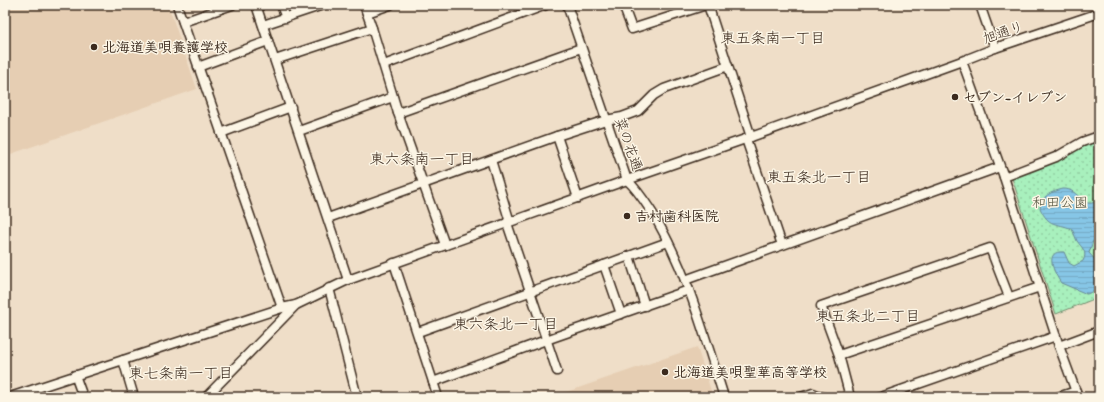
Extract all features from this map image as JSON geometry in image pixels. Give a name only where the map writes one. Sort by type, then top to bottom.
[{"type":"street","points":[[177,5],[282,308]]},
{"type":"street","points":[[183,22],[232,5]]},
{"type":"street","points":[[256,5],[348,280]]},
{"type":"street","points":[[282,5],[286,18]]},
{"type":"street","points":[[263,25],[323,5]]},
{"type":"street","points":[[390,5],[365,9],[398,113],[445,245]]},
{"type":"street","points":[[384,65],[546,5]]},
{"type":"street","name":"菜の花通","points":[[567,5],[627,180],[645,201],[668,242],[685,280],[724,397]]},
{"type":"street","points":[[623,5],[632,29],[707,5],[728,66],[748,138],[782,245]]},
{"type":"street","points":[[980,5],[995,48]]},
{"type":"street","name":"旭通り","points":[[296,305],[328,288],[394,263],[508,224],[995,48],[1099,13]]},
{"type":"street","points":[[275,60],[372,28]]},
{"type":"street","points":[[198,67],[268,41]]},
{"type":"street","points":[[398,113],[581,48]]},
{"type":"street","points":[[962,61],[1004,177],[1059,346],[1077,394],[1058,397]]},
{"type":"street","points":[[328,218],[557,136],[638,111],[654,95],[664,89],[728,66]]},
{"type":"street","points":[[299,131],[394,97]]},
{"type":"street","points":[[221,133],[291,107]]},
{"type":"street","points":[[557,136],[578,198]]},
{"type":"street","points":[[1004,177],[1056,157],[1082,142],[1099,136]]},
{"type":"street","points":[[491,160],[509,220],[508,224],[557,371]]},
{"type":"street","points":[[685,280],[1000,167]]},
{"type":"street","points":[[418,332],[668,242]]},
{"type":"street","points":[[850,397],[838,355],[821,306],[990,248],[1009,297]]},
{"type":"street","points":[[628,256],[645,306]]},
{"type":"street","points":[[394,263],[418,332],[438,397]]},
{"type":"street","points":[[604,265],[621,314]]},
{"type":"street","points":[[838,355],[1040,287]]},
{"type":"street","points":[[328,288],[356,397]]},
{"type":"street","points":[[433,382],[546,340],[689,290]]},
{"type":"street","points":[[10,397],[30,394],[75,375],[282,308],[296,305]]},
{"type":"street","points":[[206,397],[296,305]]},
{"type":"street","points":[[1059,346],[1099,331]]},
{"type":"street","points":[[881,397],[1056,336]]},
{"type":"street","points":[[122,360],[134,397]]},
{"type":"street","points":[[75,375],[83,397]]},
{"type":"street","points":[[801,397],[813,393],[823,397]]},
{"type":"shaded area","name":"北海道美唄養護学校","points":[[5,5],[168,5],[197,89],[5,156]]},
{"type":"shaded area","name":"北海道美唄聖華高等学校","points":[[697,347],[713,397],[552,397]]},
{"type":"green space","name":"和田公園","points":[[1099,141],[1099,297],[1056,314],[1012,178],[1035,170],[1091,143]]},
{"type":"water","points":[[1063,189],[1074,192],[1085,202],[1094,203],[1099,199],[1099,238],[1093,241],[1089,253],[1099,264],[1099,278],[1095,289],[1087,294],[1061,283],[1053,268],[1052,258],[1058,252],[1064,252],[1069,263],[1074,266],[1083,261],[1085,255],[1084,250],[1077,241],[1072,229],[1050,222],[1040,208],[1045,197],[1055,191]]},
{"type":"place","name":"北海道美唄養護学校","points":[[94,47]]},
{"type":"place","name":"セブン-イレブン","points":[[955,97]]},
{"type":"place","name":"吉村歯科医院","points":[[627,216]]},
{"type":"place","name":"北海道美唄聖華高等学校","points":[[665,372]]},
{"type":"district","name":"東五条南一丁目","points":[[773,38]]},
{"type":"district","name":"東六条南一丁目","points":[[422,159]]},
{"type":"district","name":"東五条北一丁目","points":[[819,177]]},
{"type":"district","name":"東五条北二丁目","points":[[868,316]]},
{"type":"district","name":"東六条北一丁目","points":[[506,324]]},
{"type":"district","name":"東七条南一丁目","points":[[181,373]]}]
